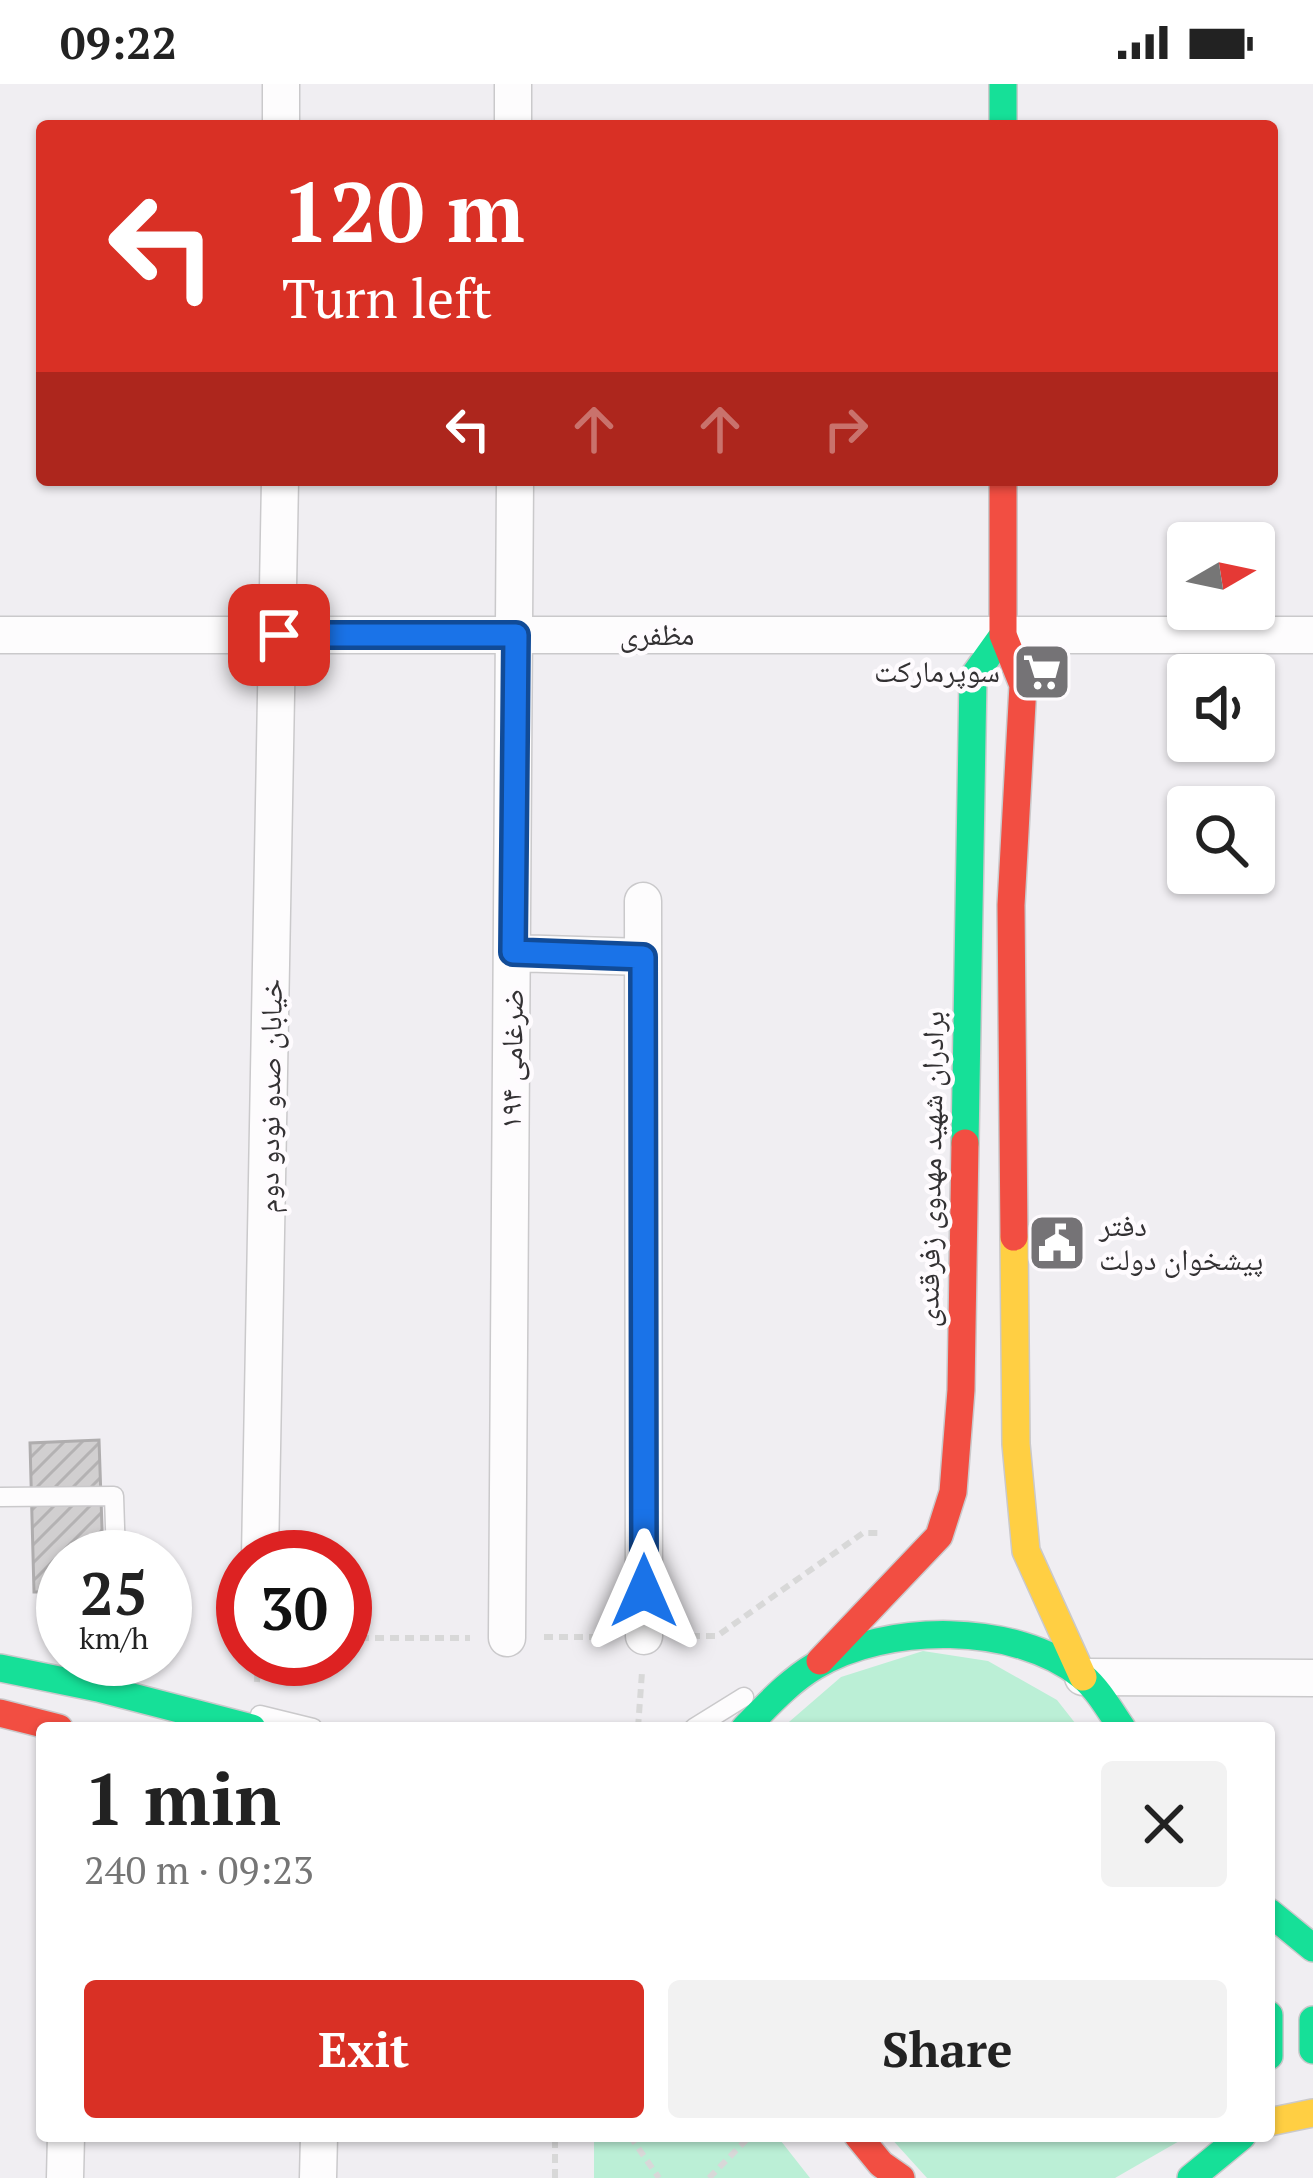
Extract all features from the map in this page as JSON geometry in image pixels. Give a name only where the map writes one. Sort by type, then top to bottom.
[{"type":"main road","points":[[1003,84],[1003,120]]},
{"type":"main road","points":[[1003,486],[1003,635],[1023,685],[1011,905],[1016,1444],[1026,1551],[1083,1676],[1118,1722]]},
{"type":"main road","name":"برادران شهید مهدوی زفرقندی","points":[[751,1722],[882,1600],[939,1535],[953,1492],[961,1390],[973,677],[1003,635]]},
{"type":"main road","points":[[818,1664],[864,1645],[956,1631],[1004,1641],[1083,1676]]},
{"type":"main road","points":[[0,1667],[229,1722]]},
{"type":"main road","points":[[0,1713],[36,1722]]},
{"type":"main road","points":[[1275,1917],[1313,1948]]},
{"type":"main road","points":[[1313,2020],[1313,2050]]},
{"type":"main road","points":[[1275,2121],[1313,2113]]},
{"type":"main road","points":[[863,2142],[890,2173]]},
{"type":"main road","points":[[1191,2178],[1235,2142]]},
{"type":"street","points":[[281,84],[281,120]]},
{"type":"street","points":[[513,84],[513,120]]},
{"type":"street","name":"خیابان صدو نودو دوم","points":[[261,1530],[280,486]]},
{"type":"street","name":"ضرغامی ۱۹۴","points":[[506,1637],[515,486]]},
{"type":"street","name":"مظفری","points":[[0,635],[1313,635]]},
{"type":"street","points":[[643,902],[644,1636]]},
{"type":"street","points":[[513,952],[643,957]]},
{"type":"street","points":[[1083,1676],[1313,1678]]},
{"type":"street","points":[[65,2178],[66,2142]]},
{"type":"street","points":[[318,2178],[319,2142]]},
{"type":"lane","points":[[0,1497],[114,1496],[115,1530]]},
{"type":"lane","points":[[832,1614],[882,1600]]},
{"type":"lane","points":[[152,1686],[291,1722]]},
{"type":"lane","points":[[703,1722],[757,1686]]},
{"type":"path","points":[[638,1722],[644,1636]]},
{"type":"path","points":[[555,2142],[555,2178]]},
{"type":"path","points":[[634,2142],[659,2178]]},
{"type":"path","points":[[709,2178],[744,2142]]},
{"type":"green space","points":[[923,1651],[988,1661],[1057,1700],[1074,1722],[789,1722],[841,1677]]},
{"type":"green space","points":[[594,2142],[782,2142],[810,2178],[594,2178]]},
{"type":"green space","points":[[894,2142],[1178,2142],[1115,2178],[927,2178]]},
{"type":"building","points":[[99,1440],[102,1530],[36,1530],[36,1592],[34,1592],[30,1443]]},
{"type":"traffic: fast","points":[[1003,84],[1003,120]]},
{"type":"traffic: fast","points":[[965,1143],[973,677],[1003,635]]},
{"type":"traffic: fast","points":[[751,1722],[796,1679],[844,1652],[913,1636],[950,1635],[987,1638],[1054,1658],[1088,1682],[1118,1722]]},
{"type":"traffic: fast","points":[[0,1668],[229,1722]]},
{"type":"traffic: fast","points":[[1275,1917],[1313,1948]]},
{"type":"traffic: fast","points":[[1313,2020],[1313,2050]]},
{"type":"traffic: fast","points":[[1191,2178],[1235,2142]]},
{"type":"traffic: slow","points":[[1014,1237],[1016,1444],[1026,1551],[1083,1677]]},
{"type":"traffic: slow","points":[[1275,2121],[1313,2113]]},
{"type":"traffic: jam","points":[[1003,486],[1003,635],[1023,685],[1011,905],[1014,1237]]},
{"type":"traffic: jam","points":[[820,1661],[939,1536],[953,1492],[961,1390],[965,1143]]},
{"type":"traffic: jam","points":[[0,1713],[36,1722]]},
{"type":"traffic: jam","points":[[863,2142],[901,2178]]},
{"type":"place","name":"سوپرمارکت","points":[[1042,672]]},
{"type":"place","name":"دفتر پیشخوان دولت","points":[[1057,1243]]},
{"type":"route","points":[[279,635],[516,635],[513,952],[643,957],[644,1591]]}]
